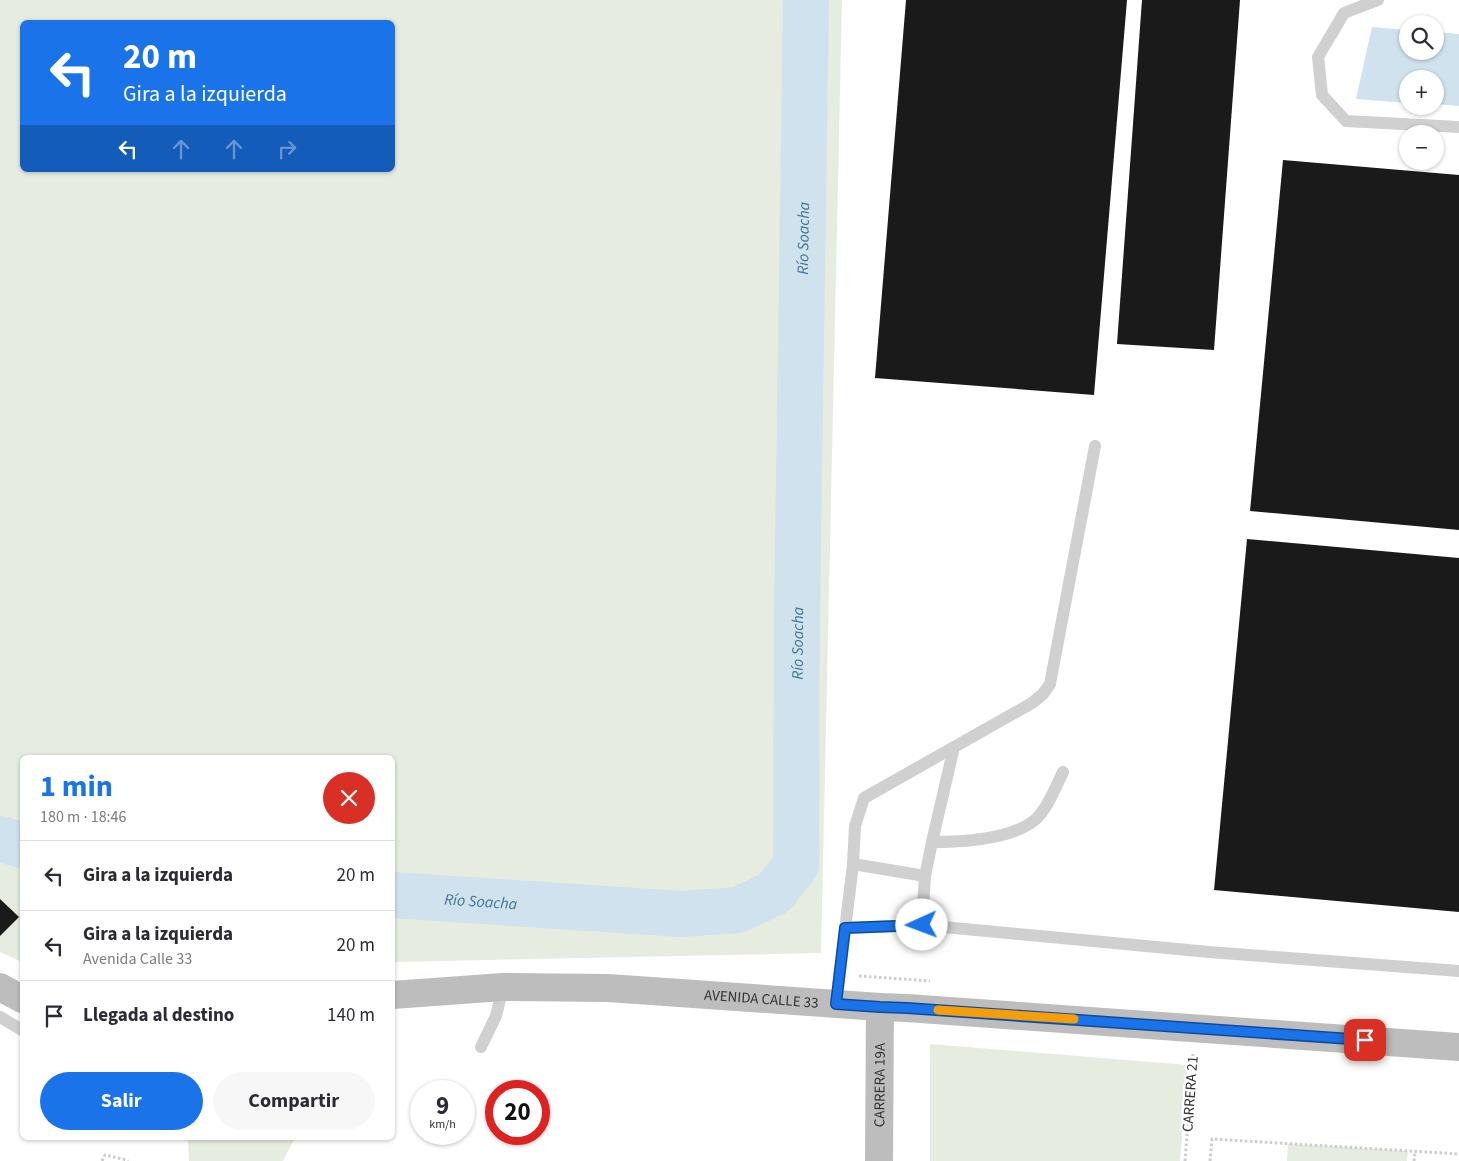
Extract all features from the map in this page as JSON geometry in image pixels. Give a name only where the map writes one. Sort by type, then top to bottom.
[{"type":"main road","points":[[0,987],[20,998]]},
{"type":"main road","name":"AVENIDA CALLE 33","points":[[395,995],[502,987],[608,988],[1459,1047]]},
{"type":"main road","name":"CARRERA 19A","points":[[878,1161],[880,1007]]},
{"type":"main road","points":[[0,1011],[20,1009]]},
{"type":"lane","points":[[1378,0],[1344,13],[1318,57],[1322,95],[1346,121],[1459,128]]},
{"type":"lane","points":[[836,1004],[853,864],[855,826],[864,798],[1032,703],[1043,694],[1050,684],[1095,446]]},
{"type":"lane","points":[[922,925],[925,876],[954,747]]},
{"type":"lane","points":[[932,842],[965,842],[990,838],[1025,826],[1037,818],[1063,772]]},
{"type":"lane","points":[[853,864],[925,876]]},
{"type":"lane","points":[[845,928],[922,925],[1209,952],[1459,971]]},
{"type":"lane","points":[[481,1047],[496,1016],[502,987]]},
{"type":"lane","points":[[0,1017],[20,1029]]},
{"type":"path","name":"CARRERA 21","points":[[1185,1161],[1195,1028]]},
{"type":"path","points":[[1210,1161],[1212,1139],[1459,1154]]},
{"type":"path","points":[[1414,1161],[1415,1151]]},
{"type":"path","points":[[102,1161],[106,1155],[128,1161]]},
{"type":"shaded area","points":[[0,0],[842,0],[821,953],[395,962],[395,755],[20,755],[20,961],[0,952]]},
{"type":"shaded area","points":[[930,1044],[1188,1065],[1180,1161],[930,1161]]},
{"type":"shaded area","points":[[188,1140],[294,1140],[283,1161],[189,1161]]},
{"type":"shaded area","points":[[1288,1144],[1408,1151],[1407,1161],[1287,1161]]},
{"type":"water","points":[[1372,27],[1399,29],[1399,60],[1444,60],[1444,33],[1459,34],[1459,106],[1444,105],[1444,70],[1399,70],[1399,102],[1356,99]]},
{"type":"building","points":[[906,0],[1127,0],[1094,395],[875,378]]},
{"type":"building","points":[[1142,0],[1240,0],[1214,350],[1117,344]]},
{"type":"building","points":[[1283,160],[1459,175],[1459,530],[1250,511]]},
{"type":"building","points":[[1247,539],[1459,558],[1459,912],[1214,890]]},
{"type":"building","points":[[0,899],[19,917],[0,936]]},
{"type":"waterway","name":"Río Soacha","points":[[395,895],[681,914],[738,910],[774,893],[796,865],[797,614],[806,0]]},
{"type":"waterway","name":"Río Soacha","points":[[0,839],[20,844]]},
{"type":"slow traffic","points":[[938,1010],[1074,1019]]},
{"type":"route","points":[[922,925],[845,928],[836,1004],[1365,1040]]}]
